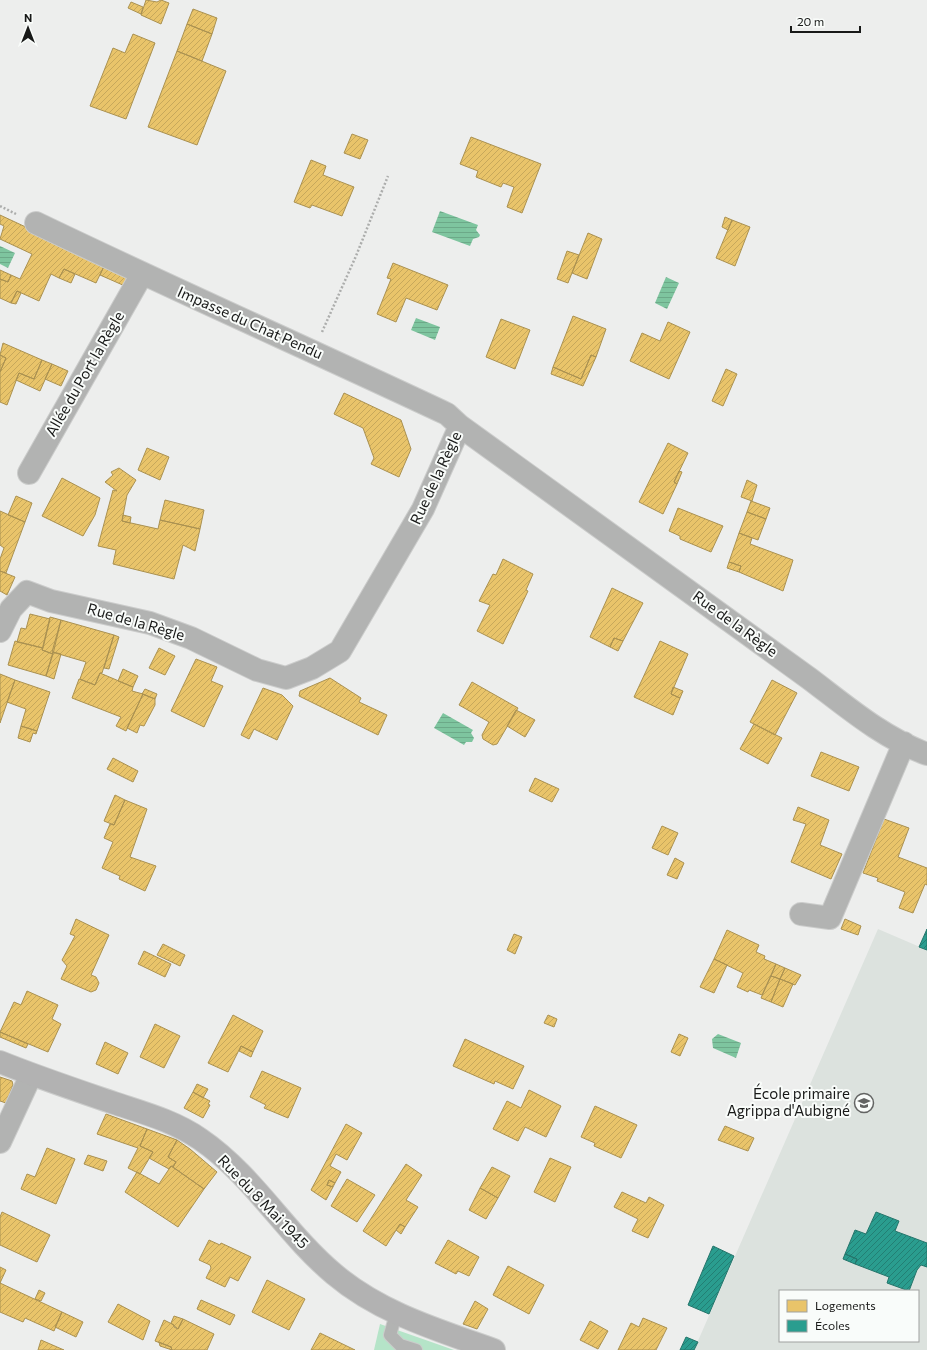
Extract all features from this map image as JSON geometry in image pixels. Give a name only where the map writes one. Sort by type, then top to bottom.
[{"type":"street","name":"Impasse du Chat Pendu","points":[[36,223],[142,274],[313,351],[447,414],[460,426]]},
{"type":"street","name":"Allée du Port la Règle","points":[[29,474],[142,274]]},
{"type":"street","name":"Rue de la Règle","points":[[0,631],[11,608],[27,592],[51,601],[150,623],[191,638],[257,670],[286,678],[312,668],[340,651],[423,509],[460,426],[798,670],[867,723],[927,754]]},
{"type":"street","points":[[801,914],[830,918],[904,743]]},
{"type":"street","name":"Rue du 8 Mai 1945","points":[[0,1062],[31,1075],[151,1115],[179,1126],[201,1140],[238,1170],[313,1254],[334,1274],[354,1289],[396,1314],[494,1350]]},
{"type":"street","points":[[0,1142],[31,1075]]},
{"type":"lane","points":[[396,1314],[390,1335],[400,1344],[416,1350]]},
{"type":"path","points":[[313,351],[356,256],[388,176]]},
{"type":"shaded area","points":[[440,211],[478,225],[476,230],[480,235],[479,237],[473,239],[470,246],[432,232]]},
{"type":"shaded area","points":[[0,246],[15,253],[8,268],[0,264]]},
{"type":"shaded area","points":[[666,277],[679,283],[667,309],[655,303]]},
{"type":"shaded area","points":[[416,318],[440,327],[435,340],[411,330]]},
{"type":"shaded area","points":[[443,713],[473,730],[471,733],[474,738],[472,742],[466,742],[464,745],[434,728]]},
{"type":"shaded area","name":"École primaire Agrippa d'Aubigné","points":[[878,929],[927,950],[927,1350],[694,1350]]},
{"type":"shaded area","points":[[718,1034],[741,1043],[736,1058],[713,1048],[712,1039]]},
{"type":"shaded area","points":[[380,1324],[454,1350],[374,1350]]},
{"type":"building: Logements","points":[[146,0],[157,2],[161,0],[169,3],[161,24],[141,15]]},
{"type":"building: Logements","points":[[131,2],[143,7],[141,14],[128,8]]},
{"type":"building: Logements","points":[[193,9],[217,18],[212,34],[187,24]]},
{"type":"building: Logements","points":[[187,24],[212,34],[202,61],[177,51]]},
{"type":"building: Logements","points":[[133,34],[155,43],[126,119],[90,106],[113,48],[125,53]]},
{"type":"building: Logements","points":[[177,51],[226,71],[197,145],[148,127]]},
{"type":"building: Logements","points":[[352,134],[368,140],[360,159],[344,153]]},
{"type":"building: Logements","points":[[471,137],[541,164],[522,213],[507,207],[514,187],[503,183],[501,187],[476,177],[478,171],[460,164]]},
{"type":"building: Logements","points":[[311,160],[326,166],[323,175],[354,187],[342,216],[312,205],[310,208],[294,202]]},
{"type":"building: Logements","points":[[0,215],[105,264],[96,283],[64,269],[59,278],[51,274],[39,301],[17,291],[11,303],[0,298],[0,279],[8,282],[11,275],[20,279],[32,254],[0,239],[4,226],[0,224]]},
{"type":"building: Logements","points":[[725,217],[732,220],[728,230],[722,227]]},
{"type":"building: Logements","points":[[732,220],[750,227],[735,266],[716,258]]},
{"type":"building: Logements","points":[[588,233],[602,239],[587,279],[572,273]]},
{"type":"building: Logements","points":[[567,251],[579,255],[568,283],[557,279]]},
{"type":"building: Logements","points":[[393,263],[448,285],[437,310],[406,298],[396,322],[377,314],[391,279],[387,278]]},
{"type":"building: Logements","points":[[105,264],[131,276],[125,286],[100,275]]},
{"type":"building: Logements","points":[[64,269],[75,274],[71,283],[59,278]]},
{"type":"building: Logements","points":[[0,270],[11,275],[8,282],[0,279]]},
{"type":"building: Logements","points":[[17,291],[21,293],[16,304],[11,303]]},
{"type":"building: Logements","points":[[573,316],[606,329],[596,357],[591,355],[581,379],[553,367]]},
{"type":"building: Logements","points":[[501,319],[530,330],[515,369],[486,357]]},
{"type":"building: Logements","points":[[668,322],[690,332],[669,379],[630,361],[642,333],[660,341]]},
{"type":"building: Logements","points":[[3,343],[42,360],[34,379],[19,373],[7,405],[0,402],[0,372],[6,358],[0,355]]},
{"type":"building: Logements","points":[[0,355],[6,358],[0,372]]},
{"type":"building: Logements","points":[[591,355],[596,357],[583,386],[551,374],[553,367],[581,379]]},
{"type":"building: Logements","points":[[42,360],[52,364],[40,391],[16,380],[19,373],[34,379]]},
{"type":"building: Logements","points":[[52,364],[68,371],[61,386],[45,379]]},
{"type":"building: Logements","points":[[726,369],[737,374],[723,406],[712,401]]},
{"type":"building: Logements","points":[[344,393],[401,420],[411,449],[399,477],[371,464],[374,458],[363,428],[334,414]]},
{"type":"building: Logements","points":[[668,443],[688,453],[674,482],[677,484],[663,514],[639,502]]},
{"type":"building: Logements","points":[[147,448],[169,457],[160,480],[138,470]]},
{"type":"building: Logements","points":[[119,468],[136,480],[127,495],[122,521],[158,529],[160,520],[200,529],[195,551],[183,545],[174,579],[113,564],[116,550],[98,546],[113,490],[117,491],[105,482],[113,475],[111,472]]},
{"type":"building: Logements","points":[[679,471],[682,472],[677,484],[674,482]]},
{"type":"building: Logements","points":[[62,478],[100,498],[95,515],[83,536],[42,516]]},
{"type":"building: Logements","points":[[747,480],[757,485],[752,501],[741,497]]},
{"type":"building: Logements","points":[[16,496],[32,503],[25,522],[8,515]]},
{"type":"building: Logements","points":[[165,500],[204,510],[200,529],[160,520]]},
{"type":"building: Logements","points":[[751,501],[770,508],[766,519],[747,512]]},
{"type":"building: Logements","points":[[678,508],[723,526],[711,552],[680,539],[680,536],[669,531]]},
{"type":"building: Logements","points":[[0,511],[25,522],[6,573],[0,571],[0,559],[4,548],[0,545]]},
{"type":"building: Logements","points":[[747,512],[766,519],[758,540],[739,533]]},
{"type":"building: Logements","points":[[123,515],[131,517],[130,523],[122,521]]},
{"type":"building: Logements","points":[[739,533],[752,538],[750,544],[793,560],[783,591],[739,572],[741,566],[729,562]]},
{"type":"building: Logements","points":[[503,559],[533,574],[526,590],[528,591],[503,644],[477,631],[490,605],[479,601],[493,574],[496,575]]},
{"type":"building: Logements","points":[[729,562],[741,566],[739,572],[727,568]]},
{"type":"building: Logements","points":[[0,571],[15,577],[7,595],[0,591]]},
{"type":"building: Logements","points":[[612,588],[643,603],[623,641],[614,638],[610,647],[590,637]]},
{"type":"building: Logements","points":[[30,614],[50,619],[43,648],[17,642],[21,628],[26,629]]},
{"type":"building: Logements","points":[[50,617],[61,620],[53,654],[42,650]]},
{"type":"building: Logements","points":[[61,620],[114,635],[102,673],[100,673],[95,685],[80,679],[86,662],[52,652]]},
{"type":"building: Logements","points":[[114,635],[119,637],[109,669],[104,668]]},
{"type":"building: Logements","points":[[614,638],[623,641],[618,651],[610,647]]},
{"type":"building: Logements","points":[[15,641],[43,648],[42,650],[53,654],[46,676],[8,665]]},
{"type":"building: Logements","points":[[660,641],[688,654],[671,694],[680,698],[673,715],[634,697]]},
{"type":"building: Logements","points":[[159,648],[175,656],[165,675],[149,668]]},
{"type":"building: Logements","points":[[53,652],[61,654],[54,679],[46,676]]},
{"type":"building: Logements","points":[[196,659],[217,667],[211,681],[223,686],[204,727],[171,711]]},
{"type":"building: Logements","points":[[123,669],[138,676],[133,687],[118,681]]},
{"type":"building: Logements","points":[[100,673],[133,687],[132,691],[143,694],[126,731],[116,726],[121,717],[72,698],[79,679],[95,685]]},
{"type":"building: Logements","points":[[0,674],[15,680],[0,723]]},
{"type":"building: Logements","points":[[330,678],[361,698],[359,702],[387,715],[378,735],[299,696],[300,691]]},
{"type":"building: Logements","points":[[15,680],[50,692],[37,731],[21,726],[26,709],[7,702]]},
{"type":"building: Logements","points":[[772,680],[797,693],[775,735],[750,722]]},
{"type":"building: Logements","points":[[472,682],[518,708],[497,744],[493,745],[483,739],[482,735],[489,722],[459,705]]},
{"type":"building: Logements","points":[[673,687],[683,691],[680,698],[671,694]]},
{"type":"building: Logements","points":[[263,688],[282,695],[293,706],[277,740],[254,729],[249,739],[241,735]]},
{"type":"building: Logements","points":[[145,689],[157,694],[155,699],[142,694]]},
{"type":"building: Logements","points":[[143,694],[155,699],[155,705],[144,726],[140,725],[137,733],[127,728]]},
{"type":"building: Logements","points":[[516,710],[535,720],[525,737],[507,726]]},
{"type":"building: Logements","points":[[754,724],[782,738],[768,764],[740,749]]},
{"type":"building: Logements","points":[[21,726],[37,731],[36,734],[33,733],[30,742],[18,738]]},
{"type":"building: Logements","points":[[821,752],[859,767],[849,791],[811,776]]},
{"type":"building: Logements","points":[[113,758],[138,771],[133,782],[107,769]]},
{"type":"building: Logements","points":[[535,778],[559,789],[552,802],[529,791]]},
{"type":"building: Logements","points":[[115,795],[125,800],[114,825],[104,821]]},
{"type":"building: Logements","points":[[125,800],[147,809],[130,857],[156,866],[145,891],[119,879],[120,876],[102,868],[113,842],[104,838],[110,824],[114,825]]},
{"type":"building: Logements","points":[[798,807],[829,820],[820,845],[842,854],[831,879],[791,862],[806,824],[793,820]]},
{"type":"building: Logements","points":[[884,819],[909,828],[898,857],[927,868],[927,885],[925,884],[913,913],[899,908],[905,892],[877,881],[878,878],[863,873]]},
{"type":"building: Logements","points":[[662,826],[678,833],[668,855],[652,848]]},
{"type":"building: Logements","points":[[675,858],[684,863],[677,879],[667,875]]},
{"type":"building: Logements","points":[[76,919],[109,935],[91,975],[96,977],[99,983],[96,990],[91,992],[61,979],[67,966],[62,960],[75,936],[70,934]]},
{"type":"building: Logements","points":[[845,919],[861,926],[858,935],[841,929]]},
{"type":"building: Logements","points":[[727,930],[759,945],[756,952],[765,956],[764,959],[776,964],[762,995],[749,990],[748,992],[737,987],[743,973],[714,959]]},
{"type":"building: Logements","points":[[514,934],[522,937],[515,954],[507,950]]},
{"type":"building: Logements","points":[[163,944],[185,955],[180,966],[157,955]]},
{"type":"building: Logements","points":[[144,951],[171,964],[165,977],[138,964]]},
{"type":"building: Logements","points":[[714,959],[727,965],[714,993],[700,987]]},
{"type":"building: Logements","points":[[776,964],[785,968],[780,979],[771,976]]},
{"type":"building: Logements","points":[[785,968],[801,975],[795,985],[780,979]]},
{"type":"building: Logements","points":[[771,976],[780,979],[771,1002],[761,998]]},
{"type":"building: Logements","points":[[780,979],[793,984],[783,1007],[771,1002]]},
{"type":"building: Logements","points":[[27,991],[58,1005],[52,1019],[61,1024],[48,1052],[0,1032],[14,1002],[21,1005]]},
{"type":"building: Logements","points":[[233,1015],[263,1031],[253,1052],[241,1046],[228,1072],[208,1063]]},
{"type":"building: Logements","points":[[548,1015],[557,1019],[554,1027],[544,1023]]},
{"type":"building: Logements","points":[[155,1024],[180,1036],[164,1068],[140,1057]]},
{"type":"building: Logements","points":[[0,1032],[28,1044],[26,1048],[0,1037]]},
{"type":"building: Logements","points":[[679,1034],[688,1038],[680,1056],[671,1052]]},
{"type":"building: Logements","points":[[465,1039],[524,1066],[513,1089],[495,1081],[494,1084],[453,1066]]},
{"type":"building: Logements","points":[[105,1042],[128,1053],[118,1074],[96,1064]]},
{"type":"building: Logements","points":[[241,1046],[253,1052],[251,1057],[239,1051]]},
{"type":"building: Logements","points":[[262,1071],[301,1088],[288,1118],[264,1108],[266,1105],[250,1097]]},
{"type":"building: Logements","points":[[0,1077],[12,1081],[13,1085],[6,1103],[0,1101]]},
{"type":"building: Logements","points":[[197,1084],[208,1089],[203,1098],[193,1092]]},
{"type":"building: Logements","points":[[529,1090],[561,1106],[546,1137],[525,1127],[518,1141],[493,1129],[507,1101],[521,1108]]},
{"type":"building: Logements","points":[[193,1092],[210,1101],[208,1104],[210,1105],[203,1118],[184,1108]]},
{"type":"building: Logements","points":[[595,1106],[637,1125],[621,1158],[594,1146],[595,1143],[581,1137]]},
{"type":"building: Logements","points":[[106,1114],[147,1129],[140,1146],[153,1152],[140,1174],[128,1168],[138,1148],[97,1134]]},
{"type":"building: Logements","points":[[346,1124],[362,1133],[347,1160],[336,1154],[330,1166],[341,1172],[335,1183],[329,1180],[327,1185],[333,1187],[326,1200],[311,1190]]},
{"type":"building: Logements","points":[[725,1126],[754,1138],[748,1151],[718,1140]]},
{"type":"building: Logements","points":[[147,1129],[177,1140],[168,1157],[176,1162],[173,1167],[171,1166],[169,1169],[149,1158],[153,1152],[140,1146]]},
{"type":"building: Logements","points":[[177,1140],[217,1172],[204,1189],[173,1167],[176,1162],[168,1157]]},
{"type":"building: Logements","points":[[47,1148],[75,1159],[56,1204],[21,1189],[27,1174],[35,1177]]},
{"type":"building: Logements","points":[[88,1155],[107,1161],[103,1171],[84,1164]]},
{"type":"building: Logements","points":[[550,1158],[571,1167],[555,1202],[534,1192]]},
{"type":"building: Logements","points":[[406,1164],[422,1175],[406,1200],[418,1207],[405,1227],[400,1224],[386,1246],[363,1231]]},
{"type":"building: Logements","points":[[171,1166],[204,1189],[178,1227],[125,1192],[137,1172],[159,1184]]},
{"type":"building: Logements","points":[[492,1167],[510,1176],[498,1198],[480,1188]]},
{"type":"building: Logements","points":[[347,1179],[375,1195],[357,1222],[331,1206]]},
{"type":"building: Logements","points":[[329,1180],[335,1183],[333,1187],[327,1185]]},
{"type":"building: Logements","points":[[480,1188],[498,1198],[486,1219],[469,1210]]},
{"type":"building: Logements","points":[[622,1192],[646,1203],[649,1197],[664,1205],[648,1238],[632,1231],[638,1219],[614,1207]]},
{"type":"building: Logements","points":[[2,1212],[50,1235],[37,1262],[0,1245],[0,1217]]},
{"type":"building: Logements","points":[[400,1224],[405,1227],[401,1234],[396,1230]]},
{"type":"building: Logements","points":[[209,1240],[220,1245],[221,1243],[251,1257],[238,1281],[230,1277],[225,1287],[206,1278],[211,1268],[210,1265],[199,1260]]},
{"type":"building: Logements","points":[[448,1240],[479,1257],[469,1276],[458,1271],[456,1274],[435,1263]]},
{"type":"building: Logements","points":[[508,1266],[544,1285],[529,1314],[493,1295]]},
{"type":"building: Logements","points":[[0,1267],[6,1270],[0,1283]]},
{"type":"building: Logements","points":[[267,1280],[305,1299],[289,1330],[252,1312]]},
{"type":"building: Logements","points":[[0,1283],[62,1312],[54,1331],[25,1318],[23,1322],[0,1312]]},
{"type":"building: Logements","points":[[39,1290],[45,1293],[41,1301],[35,1299]]},
{"type":"building: Logements","points":[[201,1300],[235,1315],[230,1325],[197,1309]]},
{"type":"building: Logements","points":[[475,1301],[488,1309],[477,1329],[463,1324]]},
{"type":"building: Logements","points":[[118,1304],[150,1321],[143,1340],[108,1322]]},
{"type":"building: Logements","points":[[62,1312],[83,1322],[76,1337],[55,1327]]},
{"type":"building: Logements","points":[[174,1316],[183,1319],[178,1329],[171,1323]]},
{"type":"building: Logements","points":[[643,1318],[667,1328],[656,1350],[618,1350],[631,1323],[639,1327]]},
{"type":"building: Logements","points":[[183,1319],[214,1334],[207,1350],[172,1350],[171,1347],[155,1341],[164,1320],[174,1325],[174,1327],[178,1329]]},
{"type":"building: Logements","points":[[590,1321],[608,1331],[598,1349],[580,1340]]},
{"type":"building: Logements","points":[[320,1333],[355,1350],[311,1350]]},
{"type":"building: Logements","points":[[41,1340],[64,1350],[38,1350]]},
{"type":"building: Logements","points":[[159,1342],[171,1347],[172,1350],[160,1346]]},
{"type":"building: Écoles","points":[[927,929],[927,950],[919,947]]},
{"type":"building: Écoles","points":[[876,1212],[899,1221],[895,1231],[927,1243],[927,1267],[921,1265],[917,1270],[909,1290],[887,1283],[889,1277],[855,1264],[857,1259],[845,1254],[855,1230],[866,1234]]},
{"type":"building: Écoles","points":[[713,1246],[734,1256],[709,1314],[688,1305]]},
{"type":"building: Écoles","points":[[845,1254],[857,1259],[855,1264],[843,1259]]},
{"type":"building: Écoles","points":[[686,1337],[698,1342],[694,1350],[680,1350]]},
{"type":"place","name":"École primaire Agrippa d'Aubigné","points":[[864,1103]]}]
